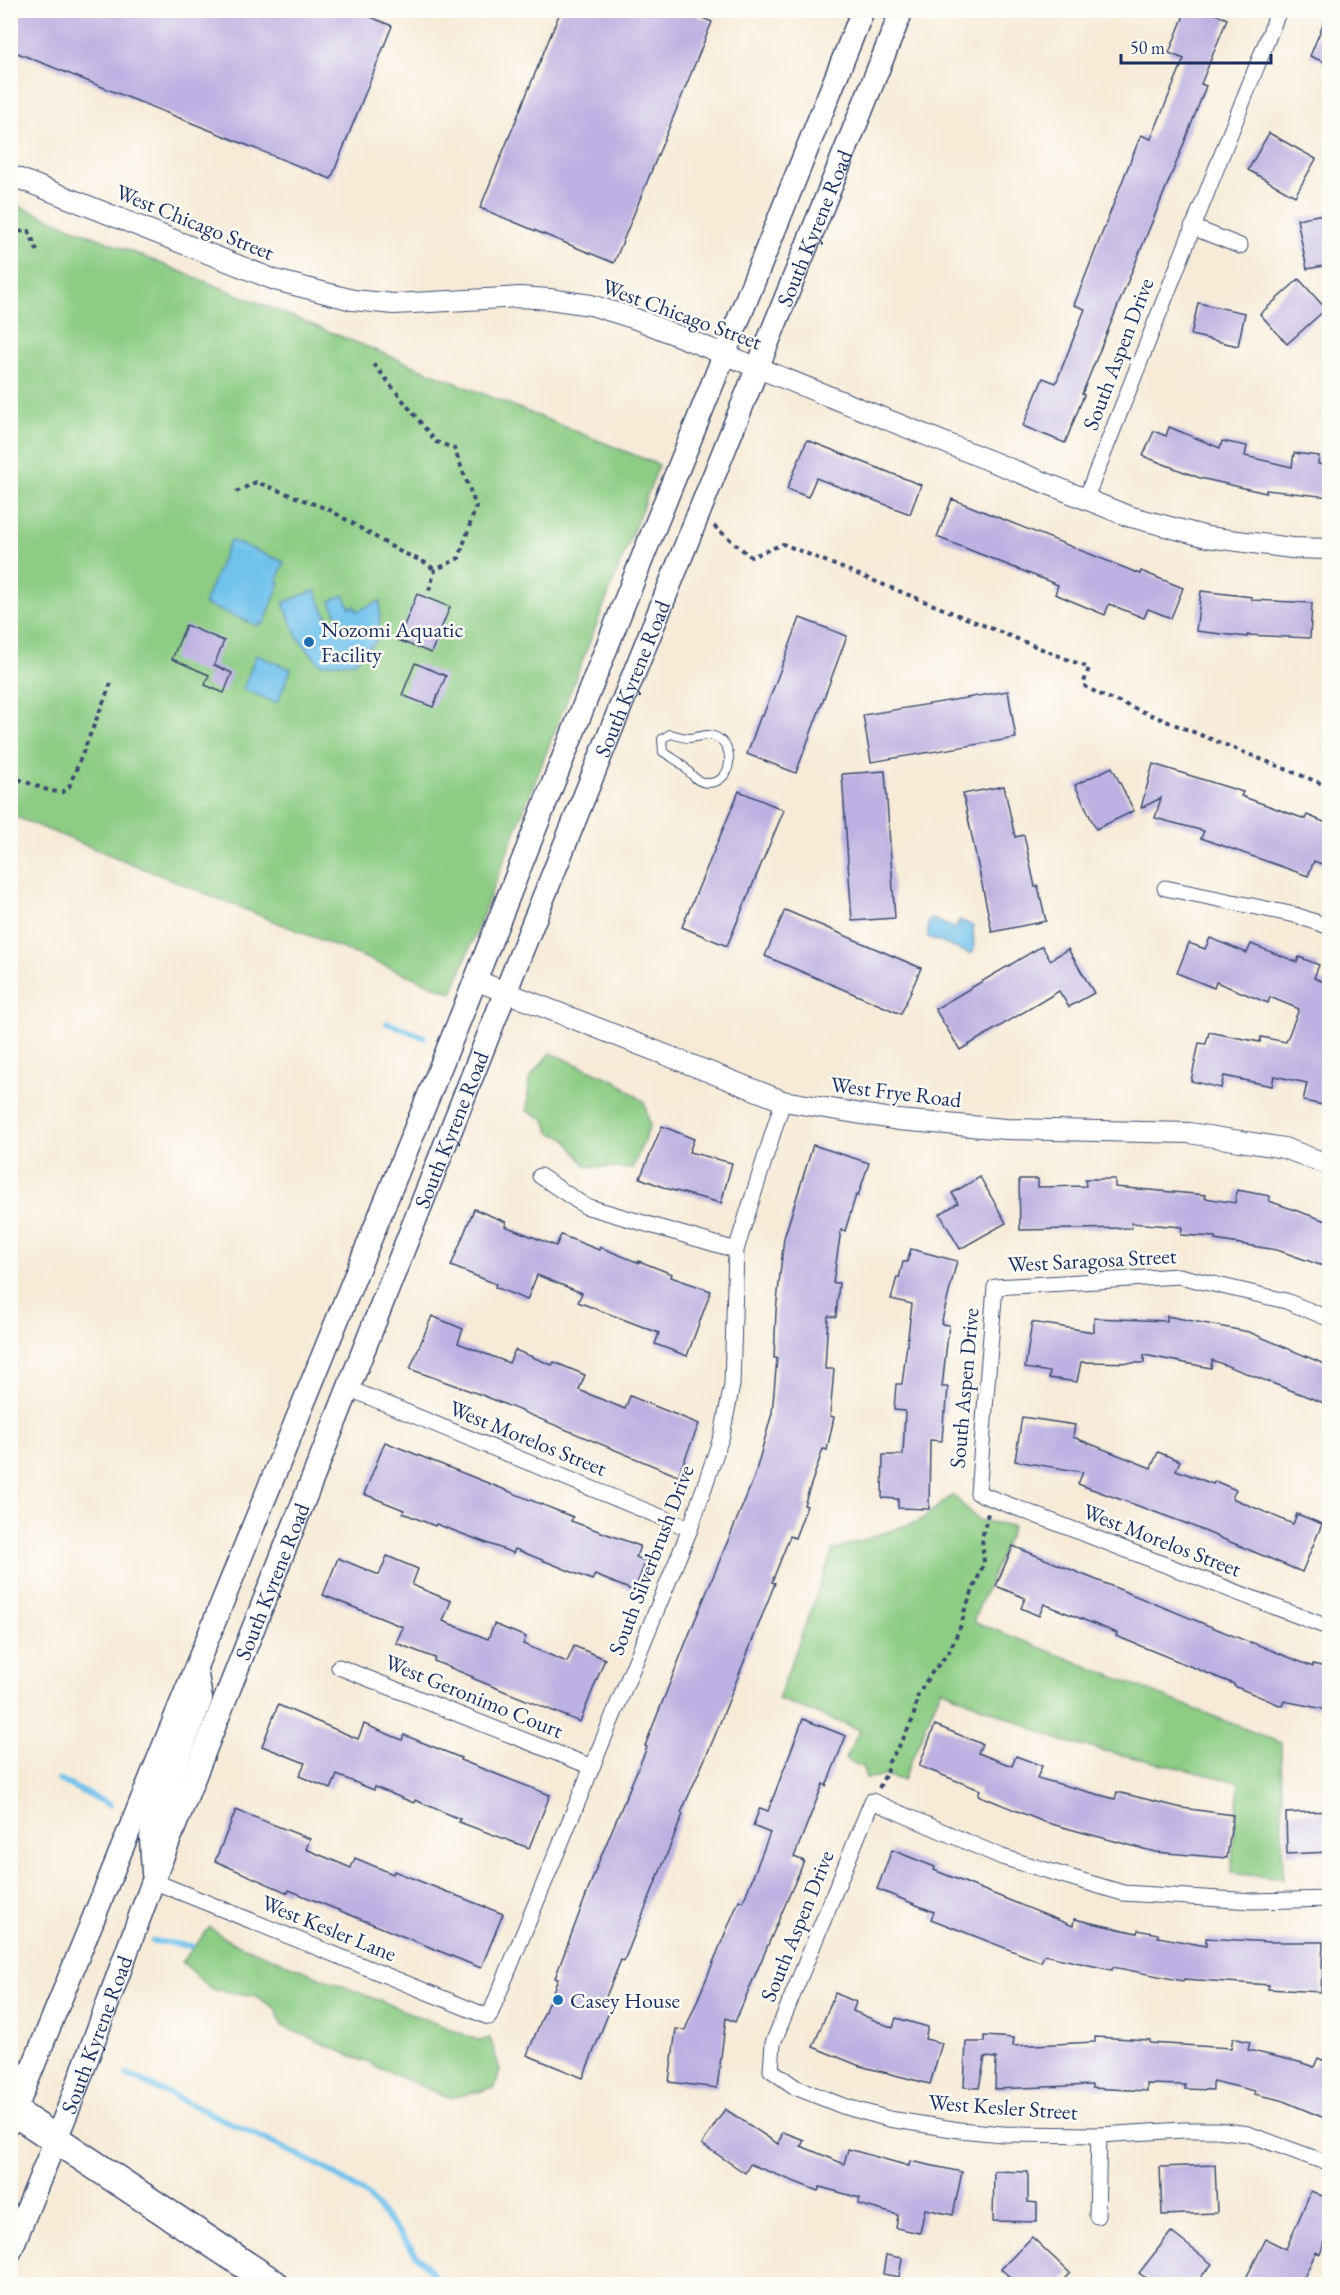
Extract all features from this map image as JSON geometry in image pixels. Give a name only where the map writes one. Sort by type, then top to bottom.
[{"type":"highway","points":[[12,2115],[56,2138],[274,2284]]},
{"type":"main road","name":"South Kyrene Road","points":[[12,2115],[475,980],[863,10]]},
{"type":"main road","name":"South Kyrene Road","points":[[10,2252],[45,2167],[153,1881],[350,1389],[505,992],[902,10]]},
{"type":"main road","points":[[153,1881],[153,1824],[201,1699],[196,1668]]},
{"type":"street","name":"South Aspen Drive","points":[[1086,498],[1279,10]]},
{"type":"street","name":"West Chicago Street","points":[[10,175],[275,280],[353,300],[394,304],[520,297],[591,305],[636,319],[759,367],[1128,516],[1207,537],[1292,548],[1329,549]]},
{"type":"street","points":[[1192,226],[1240,246]]},
{"type":"street","points":[[1165,888],[1295,915],[1329,927]]},
{"type":"street","name":"West Frye Road","points":[[475,980],[783,1101],[898,1120],[995,1128],[1189,1133],[1284,1148],[1329,1165]]},
{"type":"street","name":"South Silverbrush Drive","points":[[489,2017],[690,1528],[722,1435],[732,1385],[736,1250],[783,1101]]},
{"type":"street","points":[[540,1176],[585,1206],[736,1250]]},
{"type":"street","name":"West Saragosa Street","points":[[995,1287],[1179,1276],[1286,1301],[1329,1319]]},
{"type":"street","name":"South Aspen Drive","points":[[985,1495],[995,1287]]},
{"type":"street","name":"West Morelos Street","points":[[350,1389],[690,1528]]},
{"type":"street","name":"West Morelos Street","points":[[985,1495],[1329,1628]]},
{"type":"street","name":"West Geronimo Court","points":[[339,1667],[592,1767]]},
{"type":"street","name":"South Aspen Drive","points":[[771,2070],[773,2043],[872,1801]]},
{"type":"street","points":[[872,1801],[1002,1857],[1124,1893],[1253,1901],[1329,1899]]},
{"type":"street","name":"West Kesler Lane","points":[[153,1881],[489,2017]]},
{"type":"street","name":"West Kesler Street","points":[[771,2070],[795,2087],[843,2106],[889,2119],[1003,2134],[1099,2135],[1184,2130],[1238,2133],[1281,2145],[1329,2164]]},
{"type":"street","name":"West Kesler Street","points":[[1097,2216],[1099,2135]]},
{"type":"lane","points":[[670,734],[689,738],[704,734],[718,738],[725,746],[730,759],[728,768],[719,779],[708,783],[690,776],[682,764],[663,752],[662,739],[670,734]]},
{"type":"path","points":[[10,232],[29,231],[38,253]]},
{"type":"path","points":[[374,364],[436,442],[454,448],[476,506],[459,558],[435,570],[428,594]]},
{"type":"path","points":[[236,492],[256,482],[330,510],[435,570]]},
{"type":"path","points":[[697,519],[716,527],[751,557],[783,544],[1089,668],[1083,685],[1099,694],[1329,787]]},
{"type":"path","points":[[10,776],[50,791],[63,792],[69,787],[111,683]]},
{"type":"path","points":[[872,1801],[886,1774],[888,1763],[913,1719],[918,1695],[930,1675],[949,1652],[962,1623],[964,1612],[984,1563],[982,1538],[985,1495]]},
{"type":"green space","points":[[11,203],[659,465],[452,993],[11,815]]},
{"type":"green space","points":[[550,1053],[616,1081],[644,1102],[650,1126],[632,1169],[586,1166],[565,1138],[549,1132],[545,1119],[527,1111],[529,1079]]},
{"type":"green space","points":[[953,1495],[978,1520],[1013,1526],[973,1621],[1281,1743],[1283,1879],[1231,1873],[1239,1782],[1062,1741],[941,1689],[903,1780],[886,1776],[866,1778],[862,1767],[845,1759],[860,1730],[778,1699],[833,1550],[919,1521]]},
{"type":"green space","points":[[210,1927],[227,1940],[480,2041],[490,2038],[500,2070],[495,2088],[449,2098],[282,2026],[276,2009],[256,1996],[210,1989],[182,1962]]},
{"type":"water","points":[[230,540],[284,562],[277,581],[280,582],[264,624],[260,623],[259,626],[204,604]]},
{"type":"water","points":[[315,590],[330,623],[339,619],[330,601],[344,595],[350,608],[355,606],[357,611],[380,601],[379,638],[355,662],[320,664],[298,638],[283,603]]},
{"type":"water","points":[[256,655],[291,669],[277,703],[243,689]]},
{"type":"water","points":[[932,919],[956,929],[959,920],[973,926],[974,951],[970,954],[928,937],[928,921]]},
{"type":"building","points":[[10,10],[354,10],[392,26],[331,179],[10,50]]},
{"type":"building","points":[[561,10],[684,10],[712,22],[614,263],[480,208]]},
{"type":"building","points":[[1186,10],[1206,10],[1227,19],[1201,84],[1206,86],[1082,394],[1084,395],[1065,443],[1023,426],[1043,378],[1056,383],[1085,309],[1074,305],[1124,177],[1141,135],[1151,139],[1184,59],[1169,53]]},
{"type":"building","points":[[1329,10],[1329,64],[1310,56]]},
{"type":"building","points":[[1269,133],[1316,159],[1295,196],[1248,170]]},
{"type":"building","points":[[1329,213],[1329,265],[1307,269],[1297,219]]},
{"type":"building","points":[[1299,279],[1326,309],[1287,344],[1260,314]]},
{"type":"building","points":[[1198,303],[1245,313],[1238,346],[1191,335]]},
{"type":"building","points":[[1169,427],[1220,448],[1222,441],[1247,446],[1245,456],[1292,467],[1294,453],[1319,456],[1318,464],[1329,466],[1329,497],[1266,490],[1266,493],[1200,478],[1143,456],[1154,431],[1166,436]]},
{"type":"building","points":[[807,440],[921,485],[910,514],[816,478],[808,497],[787,489]]},
{"type":"building","points":[[952,499],[1140,574],[1141,571],[1183,588],[1171,618],[1148,609],[1144,618],[1109,604],[1105,615],[1055,594],[1058,585],[937,537]]},
{"type":"building","points":[[1201,591],[1252,597],[1252,600],[1312,603],[1310,638],[1247,635],[1247,637],[1196,631]]},
{"type":"building","points":[[417,594],[450,607],[431,653],[398,640]]},
{"type":"building","points":[[800,618],[847,636],[796,773],[747,754]]},
{"type":"building","points":[[186,625],[224,641],[214,665],[232,673],[224,693],[205,685],[209,675],[172,659]]},
{"type":"building","points":[[415,663],[446,676],[433,707],[402,695]]},
{"type":"building","points":[[1008,691],[1016,738],[871,762],[863,715]]},
{"type":"building","points":[[1153,764],[1243,792],[1241,796],[1305,819],[1307,815],[1329,824],[1329,867],[1314,861],[1308,876],[1201,838],[1204,831],[1155,818],[1161,798],[1141,808]]},
{"type":"building","points":[[1112,767],[1134,811],[1096,829],[1075,785]]},
{"type":"building","points":[[885,771],[895,918],[852,921],[842,774]]},
{"type":"building","points":[[1004,786],[1015,837],[1024,835],[1035,887],[1038,886],[1046,921],[992,932],[963,794]]},
{"type":"building","points":[[739,791],[784,810],[727,946],[682,927]]},
{"type":"building","points":[[785,910],[921,968],[901,1014],[765,956]]},
{"type":"building","points":[[1210,938],[1247,953],[1251,944],[1297,962],[1299,957],[1319,965],[1314,978],[1329,984],[1329,1093],[1326,1093],[1323,1105],[1303,1101],[1307,1083],[1274,1076],[1272,1086],[1224,1076],[1221,1088],[1191,1081],[1199,1043],[1206,1044],[1209,1032],[1260,1042],[1261,1037],[1286,1042],[1299,1009],[1270,997],[1268,1003],[1216,982],[1214,988],[1177,973],[1189,943],[1205,949]]},
{"type":"building","points":[[1042,946],[1050,960],[1068,949],[1094,993],[1069,1007],[1059,991],[960,1050],[935,1009]]},
{"type":"building","points":[[662,1126],[694,1139],[689,1152],[732,1163],[721,1203],[668,1189],[640,1178]]},
{"type":"building","points":[[813,1145],[869,1163],[845,1231],[841,1230],[833,1283],[839,1283],[836,1317],[828,1316],[825,1369],[834,1369],[830,1416],[834,1417],[827,1450],[823,1449],[804,1505],[807,1506],[795,1538],[790,1536],[772,1582],[775,1583],[714,1738],[681,1813],[683,1814],[624,1961],[621,1960],[603,2004],[611,2007],[583,2078],[527,2055],[558,1979],[555,1978],[599,1861],[754,1478],[772,1413],[777,1358],[774,1358],[776,1311],[784,1238]]},
{"type":"building","points":[[980,1177],[1006,1223],[960,1249],[940,1214],[958,1203],[952,1193]]},
{"type":"building","points":[[1019,1179],[1038,1179],[1038,1187],[1086,1186],[1085,1179],[1115,1179],[1115,1187],[1206,1195],[1205,1198],[1235,1203],[1237,1190],[1270,1196],[1269,1201],[1329,1222],[1329,1257],[1326,1267],[1277,1250],[1215,1240],[1215,1237],[1181,1235],[1182,1227],[1131,1223],[1132,1228],[1020,1230]]},
{"type":"building","points":[[474,1209],[506,1222],[505,1226],[556,1246],[561,1235],[599,1250],[600,1247],[639,1263],[639,1261],[672,1274],[671,1277],[711,1291],[687,1356],[655,1344],[659,1333],[578,1302],[582,1293],[537,1275],[527,1300],[495,1287],[496,1284],[451,1266]]},
{"type":"building","points":[[911,1249],[957,1261],[941,1324],[949,1325],[942,1387],[948,1387],[942,1441],[930,1440],[929,1509],[898,1508],[898,1499],[882,1498],[883,1455],[903,1455],[905,1411],[894,1410],[896,1384],[902,1384],[912,1304],[891,1299],[903,1262],[907,1262]]},
{"type":"building","points":[[432,1316],[463,1329],[458,1343],[509,1363],[515,1350],[552,1365],[554,1362],[585,1375],[579,1390],[625,1409],[630,1396],[699,1424],[678,1476],[487,1397],[410,1369]]},
{"type":"building","points":[[1167,1316],[1249,1332],[1329,1366],[1329,1405],[1212,1360],[1211,1368],[1144,1355],[1144,1363],[1081,1362],[1077,1382],[1049,1378],[1050,1372],[1025,1368],[1032,1322],[1094,1332],[1094,1318],[1167,1321]]},
{"type":"building","points":[[1022,1417],[1075,1425],[1073,1437],[1151,1468],[1158,1452],[1180,1461],[1176,1470],[1213,1484],[1215,1481],[1236,1490],[1232,1498],[1293,1524],[1297,1514],[1322,1524],[1302,1572],[1185,1523],[1078,1484],[1083,1472],[1015,1461]]},
{"type":"building","points":[[385,1442],[573,1517],[571,1521],[640,1546],[636,1557],[646,1561],[634,1591],[595,1575],[592,1580],[515,1549],[513,1553],[436,1524],[435,1526],[403,1513],[404,1510],[364,1494]]},
{"type":"building","points":[[1013,1546],[1313,1667],[1313,1664],[1329,1668],[1329,1710],[1284,1701],[1282,1706],[1116,1636],[1117,1633],[1044,1604],[1039,1616],[1021,1608],[1025,1598],[996,1586]]},
{"type":"building","points":[[387,1556],[418,1569],[412,1585],[451,1601],[443,1621],[488,1639],[494,1624],[526,1637],[523,1644],[567,1662],[574,1646],[605,1659],[580,1722],[472,1678],[434,1661],[435,1658],[396,1643],[403,1627],[323,1595],[338,1558],[379,1575]]},
{"type":"building","points":[[278,1705],[358,1739],[364,1724],[402,1740],[404,1735],[461,1758],[460,1760],[550,1795],[529,1848],[459,1822],[460,1819],[415,1800],[414,1803],[337,1775],[331,1789],[299,1776],[305,1763],[262,1746]]},
{"type":"building","points":[[803,1719],[846,1736],[826,1786],[823,1784],[794,1857],[804,1861],[735,2022],[726,2018],[717,2088],[669,2082],[676,2029],[685,2030],[739,1900],[743,1902],[770,1833],[753,1826],[760,1808],[768,1811]]},
{"type":"building","points":[[935,1725],[982,1744],[978,1753],[1012,1766],[1016,1756],[1042,1766],[1037,1778],[1115,1799],[1117,1792],[1182,1808],[1233,1815],[1227,1858],[1155,1852],[1044,1822],[978,1795],[980,1790],[919,1766]]},
{"type":"building","points":[[236,1810],[310,1839],[306,1849],[351,1868],[355,1858],[503,1914],[481,1968],[289,1890],[288,1893],[215,1861]]},
{"type":"building","points":[[1329,1811],[1329,1852],[1287,1854],[1286,1813]]},
{"type":"building","points":[[892,1850],[935,1867],[934,1870],[1073,1926],[1074,1919],[1137,1933],[1138,1930],[1158,1934],[1158,1937],[1206,1946],[1206,1938],[1270,1942],[1323,1942],[1321,1992],[1268,1989],[1269,1985],[1184,1979],[1183,1981],[1113,1967],[1112,1970],[1044,1955],[1041,1962],[931,1919],[934,1912],[877,1889]]},
{"type":"building","points":[[835,1993],[856,2002],[853,2011],[893,2028],[896,2018],[928,2027],[925,2039],[942,2043],[930,2084],[860,2066],[813,2047]]},
{"type":"building","points":[[984,2036],[1014,2038],[1013,2046],[1095,2042],[1095,2037],[1231,2048],[1233,2038],[1250,2042],[1248,2050],[1314,2067],[1318,2058],[1329,2063],[1329,2120],[1281,2100],[1254,2094],[1255,2091],[1213,2081],[1213,2090],[1185,2089],[1185,2085],[1147,2084],[1147,2091],[1092,2088],[1092,2085],[995,2089],[996,2058],[985,2057],[979,2088],[964,2087],[966,2042],[984,2042]]},
{"type":"building","points":[[725,2109],[778,2144],[783,2132],[804,2140],[801,2146],[844,2164],[848,2149],[909,2166],[910,2161],[962,2172],[953,2215],[925,2209],[920,2233],[896,2228],[898,2215],[858,2204],[860,2198],[820,2187],[818,2191],[750,2164],[745,2173],[702,2144]]},
{"type":"building","points":[[1215,2165],[1217,2213],[1162,2215],[1160,2167]]},
{"type":"building","points":[[994,2171],[1028,2172],[1028,2202],[1037,2203],[1037,2222],[993,2221]]},
{"type":"building","points":[[1311,2191],[1329,2199],[1329,2233],[1320,2254],[1316,2252],[1301,2284],[1243,2284],[1266,2239],[1286,2249]]},
{"type":"building","points":[[1171,2232],[1212,2264],[1195,2284],[1154,2284],[1139,2273]]},
{"type":"building","points":[[1032,2237],[1070,2273],[1059,2284],[1018,2284],[1001,2269]]},
{"type":"building","points":[[886,2255],[902,2258],[899,2277],[883,2274]]},
{"type":"waterway","points":[[387,1023],[424,1037]]},
{"type":"waterway","points":[[59,1780],[110,1805]]},
{"type":"waterway","points":[[153,1941],[191,1946]]},
{"type":"waterway","points":[[127,2074],[330,2171],[368,2196],[441,2284]]},
{"type":"place","name":"Nozomi Aquatic Facility","points":[[309,642]]},
{"type":"place","name":"Casey House","points":[[558,2000]]}]
